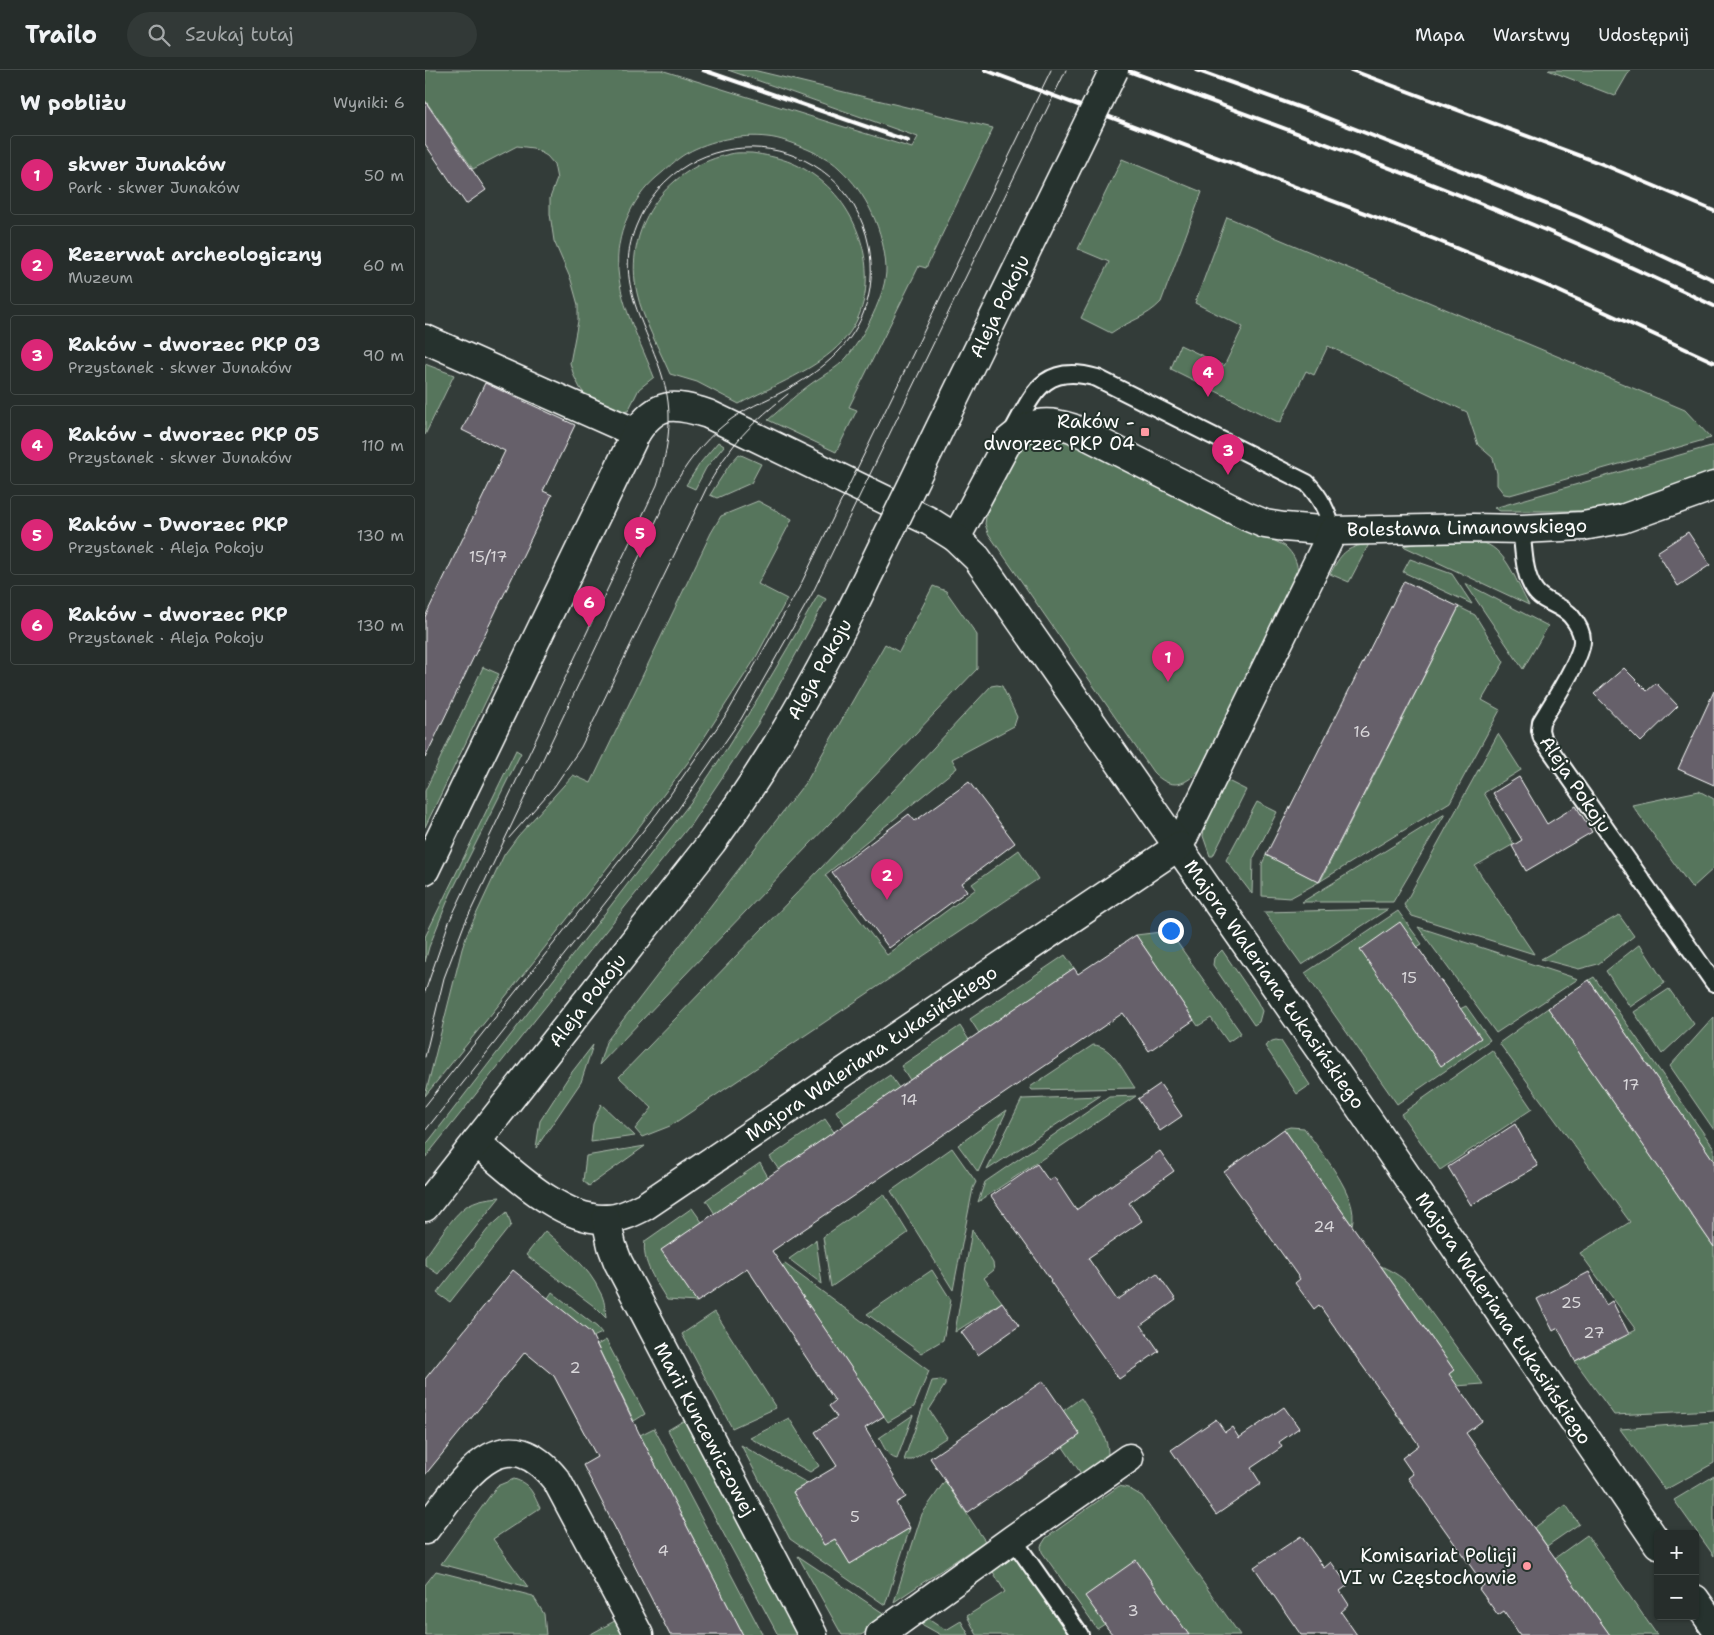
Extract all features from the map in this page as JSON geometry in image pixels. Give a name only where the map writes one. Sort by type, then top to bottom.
[{"type":"street","name":"Aleja Pokoju","points":[[425,1207],[712,842],[745,797],[811,687],[851,611],[1114,70]]},
{"type":"street","points":[[425,339],[636,434]]},
{"type":"street","points":[[425,870],[636,434],[645,419],[656,410],[669,406],[698,411],[746,432],[929,521],[956,538],[977,558],[1179,846],[1333,531]]},
{"type":"street","name":"Bolesława Limanowskiego","points":[[1008,440],[1022,429],[1038,423],[1056,423],[1072,428],[1265,524],[1304,530],[1521,529],[1583,526],[1622,519],[1714,486]]},
{"type":"street","points":[[956,538],[1008,440]]},
{"type":"street","name":"Majora Waleriana Łukasińskiego","points":[[476,1142],[549,1199],[577,1214],[606,1219],[627,1215],[645,1206],[1179,846],[1358,1104],[1654,1538]]},
{"type":"street","name":"Marii Kuncewiczowej","points":[[606,1219],[617,1262],[813,1635]]},
{"type":"street","points":[[425,1530],[471,1472],[486,1459],[500,1453],[515,1451],[528,1455],[546,1467],[557,1480],[639,1635]]},
{"type":"street","points":[[880,1635],[1129,1458]]},
{"type":"street","points":[[1699,1605],[1714,1626]]},
{"type":"lane","points":[[1008,440],[1031,397],[1041,384],[1069,373],[1083,374],[1097,378],[1307,483],[1319,496],[1327,511],[1333,531]]},
{"type":"lane","name":"Aleja Pokoju","points":[[1521,529],[1528,576],[1534,589],[1543,599],[1569,614],[1578,625],[1582,640],[1579,655],[1541,722],[1542,738],[1714,983]]},
{"type":"lane","points":[[1013,1539],[1081,1635]]},
{"type":"green space","points":[[425,70],[661,70],[912,148],[918,137],[728,70],[753,70],[993,128],[926,268],[919,266],[849,407],[857,410],[836,452],[768,420],[813,382],[834,369],[847,357],[867,327],[883,290],[886,268],[885,254],[878,227],[866,201],[839,168],[820,155],[782,140],[757,136],[736,137],[716,141],[687,153],[675,161],[648,186],[632,207],[622,231],[619,244],[618,270],[627,311],[654,377],[639,389],[628,411],[612,412],[589,400],[580,388],[570,363],[578,321],[578,305],[571,280],[554,241],[550,198],[557,179],[554,164],[547,156],[533,148],[517,146],[473,169],[425,100]]},
{"type":"green space","points":[[1548,70],[1630,70],[1615,96]]},
{"type":"green space","points":[[752,153],[771,156],[795,164],[819,179],[835,194],[848,213],[858,234],[864,256],[866,279],[864,301],[856,322],[843,341],[820,361],[794,377],[739,404],[697,382],[670,374],[643,313],[637,293],[634,270],[636,247],[643,226],[653,206],[667,189],[684,174],[704,163],[729,154]]},
{"type":"green space","points":[[1122,159],[1202,192],[1161,302],[1143,316],[1111,333],[1081,318],[1109,262],[1078,249]]},
{"type":"green space","points":[[1227,217],[1685,410],[1711,438],[1510,495],[1504,494],[1497,485],[1497,473],[1493,458],[1478,445],[1467,412],[1328,346],[1314,375],[1306,371],[1280,423],[1171,369],[1180,345],[1224,366],[1243,327],[1195,303]]},
{"type":"green space","points":[[425,364],[454,375],[425,435]]},
{"type":"green space","points":[[1059,436],[1071,439],[1285,546],[1296,562],[1298,573],[1202,767],[1184,782],[1172,784],[1166,782],[1153,772],[988,533],[985,524],[987,510],[1014,454],[1025,444],[1042,438]]},
{"type":"green space","points":[[718,442],[724,446],[706,468],[695,489],[686,485],[701,462]]},
{"type":"green space","points":[[1714,446],[1714,478],[1676,492],[1586,511],[1500,511],[1494,508]]},
{"type":"green space","points":[[739,454],[761,464],[751,483],[717,498],[710,495],[730,464]]},
{"type":"green space","points":[[758,501],[792,519],[758,584],[787,599],[755,659],[689,761],[535,960],[425,1096],[462,949],[467,934],[504,855],[518,836],[573,775],[591,783],[711,533],[721,516]]},
{"type":"green space","points":[[1425,542],[1484,543],[1492,547],[1506,561],[1529,605],[1403,546]]},
{"type":"green space","points":[[1369,544],[1349,582],[1330,574],[1337,561],[1345,553],[1354,547]]},
{"type":"green space","points":[[1410,559],[1452,574],[1472,604],[1403,572]]},
{"type":"green space","points":[[1465,583],[1548,626],[1523,669]]},
{"type":"green space","points":[[933,586],[946,591],[977,635],[977,669],[599,1065],[606,1042],[808,779],[885,644],[899,652]]},
{"type":"green space","points":[[818,595],[826,599],[759,722],[691,824],[425,1158],[425,1146],[694,798],[758,698]]},
{"type":"green space","points":[[1459,607],[1475,615],[1504,662],[1482,700],[1500,710],[1450,802],[1320,881]]},
{"type":"green space","points":[[483,667],[499,674],[425,827],[425,791]]},
{"type":"green space","points":[[991,686],[1002,686],[1017,717],[1014,726],[952,759],[957,768],[825,875],[887,955],[976,889],[972,884],[1019,850],[1038,879],[670,1126],[642,1137],[635,1129],[652,1108],[619,1077],[821,868]]},
{"type":"green space","points":[[1498,734],[1521,770],[1484,793],[1514,844],[1475,866],[1534,954],[1412,916],[1404,905]]},
{"type":"green space","points":[[516,750],[521,753],[450,895],[425,962],[425,937]]},
{"type":"green space","points":[[1224,779],[1246,790],[1213,856],[1210,856],[1203,836],[1205,823]]},
{"type":"green space","points":[[1699,791],[1714,799],[1714,868],[1692,888],[1632,805]]},
{"type":"green space","points":[[1257,802],[1277,812],[1253,859],[1252,894],[1226,860]]},
{"type":"green space","points":[[1445,814],[1393,902],[1302,902]]},
{"type":"green space","points":[[1266,855],[1319,882],[1290,898],[1262,896],[1262,864]]},
{"type":"green space","points":[[1388,909],[1302,965],[1264,912]]},
{"type":"green space","points":[[1398,911],[1422,944],[1417,947],[1460,1009],[1466,1006],[1490,1040],[1397,1104],[1305,973]]},
{"type":"green space","points":[[1619,915],[1634,936],[1598,964],[1579,969],[1541,959]]},
{"type":"green space","points":[[1418,927],[1578,979],[1496,1033]]},
{"type":"green space","points":[[1169,931],[1241,1033],[1228,1042],[1211,1018],[1198,1026],[1136,935]]},
{"type":"green space","points":[[1640,944],[1665,983],[1630,1007],[1606,971]]},
{"type":"green space","points":[[1222,950],[1262,1011],[1259,1022],[1254,1025],[1213,965],[1214,958]]},
{"type":"green space","points":[[1065,955],[1074,968],[979,1033],[970,1019]]},
{"type":"green space","points":[[1594,977],[1714,1148],[1714,1161],[1589,980]]},
{"type":"green space","points":[[1669,989],[1694,1024],[1662,1054],[1634,1012]]},
{"type":"green space","points":[[1548,1008],[1714,1247],[1714,1410],[1614,1415],[1575,1361],[1636,1330],[1580,1253],[1630,1222],[1499,1043]]},
{"type":"green space","points":[[1714,1017],[1714,1130],[1670,1066]]},
{"type":"green space","points":[[960,1026],[969,1040],[910,1080],[901,1066]]},
{"type":"green space","points":[[1276,1040],[1281,1041],[1310,1085],[1297,1094],[1265,1046]]},
{"type":"green space","points":[[593,1045],[581,1082],[536,1148],[540,1121],[569,1076]]},
{"type":"green space","points":[[1093,1045],[1100,1046],[1112,1055],[1135,1088],[1032,1090],[1030,1087]]},
{"type":"green space","points":[[1492,1050],[1532,1109],[1440,1170],[1401,1114]]},
{"type":"green space","points":[[890,1075],[899,1088],[845,1124],[836,1111]]},
{"type":"green space","points":[[1100,1096],[987,1170],[1022,1099]]},
{"type":"green space","points":[[1136,1096],[978,1202],[985,1182],[1109,1097]]},
{"type":"green space","points":[[601,1104],[635,1136],[591,1142],[593,1124]]},
{"type":"green space","points":[[1007,1110],[978,1172],[958,1145]]},
{"type":"green space","points":[[825,1119],[834,1132],[779,1170],[770,1157]]},
{"type":"green space","points":[[1290,1127],[1304,1128],[1337,1175],[1350,1201],[1353,1214],[1352,1225],[1284,1129]]},
{"type":"green space","points":[[645,1146],[589,1186],[583,1181],[586,1156]]},
{"type":"green space","points":[[952,1148],[976,1182],[973,1188],[953,1290],[891,1191]]},
{"type":"green space","points":[[760,1163],[768,1177],[715,1214],[706,1200]]},
{"type":"green space","points":[[884,1194],[908,1233],[831,1287],[823,1237]]},
{"type":"green space","points":[[500,1197],[438,1274],[425,1265],[425,1257],[458,1213],[477,1201]]},
{"type":"green space","points":[[692,1208],[702,1222],[662,1250],[697,1302],[667,1300],[645,1257],[645,1241]]},
{"type":"green space","points":[[507,1212],[511,1225],[450,1302],[437,1293],[488,1229]]},
{"type":"green space","points":[[972,1230],[993,1263],[994,1270],[984,1278],[1002,1302],[955,1332]]},
{"type":"green space","points":[[545,1231],[576,1258],[590,1274],[603,1298],[606,1318],[595,1307],[526,1255]]},
{"type":"green space","points":[[816,1240],[822,1284],[789,1259]]},
{"type":"green space","points":[[785,1264],[929,1371],[914,1407],[888,1422],[782,1266]]},
{"type":"green space","points":[[1381,1266],[1399,1276],[1414,1289],[1483,1384],[1456,1386],[1403,1424],[1395,1412],[1454,1370]]},
{"type":"green space","points":[[932,1270],[951,1300],[943,1340],[921,1353],[867,1314]]},
{"type":"green space","points":[[552,1292],[602,1333],[593,1337],[548,1298]]},
{"type":"green space","points":[[715,1312],[776,1408],[732,1428],[682,1334]]},
{"type":"green space","points":[[606,1340],[645,1414],[634,1421],[597,1345]]},
{"type":"green space","points":[[941,1380],[945,1382],[945,1385],[929,1410],[947,1437],[912,1460],[904,1460],[932,1381]]},
{"type":"green space","points":[[1081,1398],[1104,1435],[1108,1451],[1107,1458],[1086,1481],[1063,1447],[1080,1435],[1063,1411]]},
{"type":"green space","points":[[913,1415],[897,1459],[894,1458],[886,1451],[879,1438]]},
{"type":"green space","points":[[688,1418],[799,1635],[778,1635],[668,1430]]},
{"type":"green space","points":[[789,1418],[819,1466],[810,1472],[750,1438]]},
{"type":"green space","points":[[1714,1422],[1714,1463],[1665,1490],[1620,1429]]},
{"type":"green space","points":[[654,1428],[763,1635],[743,1635],[640,1435]]},
{"type":"green space","points":[[741,1445],[807,1483],[793,1492],[824,1545],[835,1539],[850,1564],[910,1528],[885,1605],[790,1539]]},
{"type":"green space","points":[[1714,1476],[1714,1556],[1699,1535],[1699,1530],[1695,1530],[1674,1500]]},
{"type":"green space","points":[[514,1479],[528,1487],[540,1508],[493,1539],[528,1587],[441,1564],[497,1486]]},
{"type":"green space","points":[[945,1481],[985,1541],[894,1602],[922,1514]]},
{"type":"green space","points":[[1119,1486],[1128,1488],[1142,1496],[1240,1635],[1189,1635],[1136,1560],[1105,1624],[1097,1629],[1042,1552],[1041,1546],[1046,1538]]},
{"type":"green space","points":[[1566,1505],[1579,1524],[1547,1546],[1534,1528]]},
{"type":"green space","points":[[1587,1535],[1657,1635],[1610,1635],[1555,1558]]},
{"type":"green space","points":[[1015,1554],[1070,1635],[977,1635],[967,1616],[1005,1592],[992,1570]]},
{"type":"green space","points":[[798,1556],[889,1617],[861,1635],[842,1635]]},
{"type":"green space","points":[[436,1571],[533,1596],[544,1614],[546,1635],[425,1635],[425,1585]]},
{"type":"green space","points":[[922,1614],[946,1630],[961,1621],[969,1635],[941,1635],[914,1620]]},
{"type":"green space","points":[[622,1617],[631,1635],[589,1635]]},
{"type":"building","points":[[425,101],[486,190],[466,204],[425,144]]},
{"type":"building","points":[[485,383],[575,425],[543,491],[552,495],[425,758],[425,617],[505,451],[462,430]]},
{"type":"building","points":[[1688,532],[1710,565],[1678,586],[1657,552]]},
{"type":"building","points":[[1404,581],[1459,607],[1319,882],[1266,855]]},
{"type":"building","points":[[1624,668],[1647,691],[1656,683],[1678,706],[1641,742],[1594,694]]},
{"type":"building","points":[[1714,691],[1714,785],[1678,769]]},
{"type":"building","points":[[1519,777],[1547,824],[1576,806],[1592,832],[1526,871],[1512,846],[1522,840],[1493,793]]},
{"type":"building","points":[[969,782],[1015,843],[962,883],[967,891],[889,948],[832,872],[909,814],[915,821]]},
{"type":"building","points":[[1400,922],[1481,1038],[1441,1066],[1360,950]]},
{"type":"building","points":[[1136,935],[1194,1020],[1149,1051],[1123,1013],[772,1251],[884,1416],[865,1428],[906,1497],[896,1503],[910,1528],[850,1564],[835,1539],[824,1545],[793,1492],[837,1466],[815,1432],[837,1417],[829,1406],[835,1401],[747,1268],[697,1302],[661,1250],[1074,968],[1078,974]]},
{"type":"building","points":[[1589,980],[1714,1161],[1714,1247],[1548,1008]]},
{"type":"building","points":[[1160,1084],[1182,1116],[1160,1131],[1138,1099]]},
{"type":"building","points":[[1515,1124],[1538,1166],[1471,1205],[1448,1167]]},
{"type":"building","points":[[1284,1129],[1454,1370],[1449,1374],[1482,1421],[1466,1433],[1610,1635],[1520,1635],[1504,1611],[1498,1615],[1479,1589],[1484,1585],[1408,1478],[1413,1474],[1402,1458],[1419,1445],[1319,1305],[1314,1309],[1295,1283],[1300,1279],[1224,1172]]},
{"type":"building","points":[[1160,1151],[1174,1171],[1129,1203],[1142,1221],[1088,1258],[1117,1300],[1157,1273],[1176,1300],[1141,1325],[1159,1351],[1119,1379],[991,1196],[1037,1164],[1049,1181],[1054,1177],[1076,1210]]},
{"type":"building","points":[[513,1270],[591,1333],[640,1435],[743,1635],[670,1635],[583,1465],[597,1457],[554,1376],[525,1352],[425,1475],[425,1379]]},
{"type":"building","points":[[1589,1272],[1606,1305],[1612,1301],[1629,1334],[1575,1361],[1558,1328],[1553,1331],[1537,1299]]},
{"type":"building","points":[[1002,1302],[1019,1326],[978,1355],[961,1332]]},
{"type":"building","points":[[1043,1381],[1080,1435],[967,1513],[930,1458]]},
{"type":"building","points":[[1284,1407],[1299,1428],[1279,1442],[1282,1447],[1251,1468],[1261,1484],[1216,1515],[1171,1450],[1216,1419],[1225,1432],[1232,1427],[1239,1438]]},
{"type":"building","points":[[1301,1536],[1324,1568],[1331,1562],[1348,1585],[1340,1591],[1349,1605],[1341,1612],[1357,1635],[1301,1635],[1254,1567]]},
{"type":"building","points":[[1136,1560],[1189,1635],[1113,1635],[1108,1629],[1085,1596]]},
{"type":"tram line","points":[[425,1106],[658,812],[728,712],[799,588],[1051,70]]},
{"type":"tram line","points":[[425,1131],[670,821],[741,719],[812,594],[1066,70]]},
{"type":"tram line","points":[[425,992],[449,922],[657,485],[661,473],[668,438],[668,402],[660,369],[631,289],[628,269],[630,248],[636,226],[658,189],[688,164],[723,151],[760,148],[797,157],[829,176],[854,206],[869,246],[871,263],[870,289],[863,314],[850,338],[821,368],[786,390],[739,414],[716,431],[694,455],[670,492],[464,925],[444,978],[425,1057]]},
{"type":"tram line","points":[[509,838],[554,787],[581,747],[708,485],[721,464],[749,428],[788,394]]},
{"type":"railway","points":[[703,70],[908,141]]},
{"type":"railway","points":[[985,70],[1434,239],[1550,287],[1714,362]]},
{"type":"railway","points":[[1126,70],[1423,180],[1569,240],[1714,306]]},
{"type":"railway","points":[[1196,70],[1307,110],[1579,217],[1714,280]]},
{"type":"railway","points":[[1351,70],[1602,164],[1714,211]]},
{"type":"place","name":"Raków - dworzec PKP 05","points":[[1208,397]]},
{"type":"place","name":"Raków - dworzec PKP 04","points":[[1145,432]]},
{"type":"place","name":"Raków - dworzec PKP 03","points":[[1228,475]]},
{"type":"place","name":"Raków - Dworzec PKP","points":[[640,558]]},
{"type":"place","name":"Raków - dworzec PKP","points":[[589,627]]},
{"type":"place","name":"skwer Junaków","points":[[1168,682]]},
{"type":"place","name":"Rezerwat archeologiczny","points":[[887,900]]},
{"type":"place","name":"Komisariat Policji VI w Częstochowie","points":[[1527,1566]]}]
